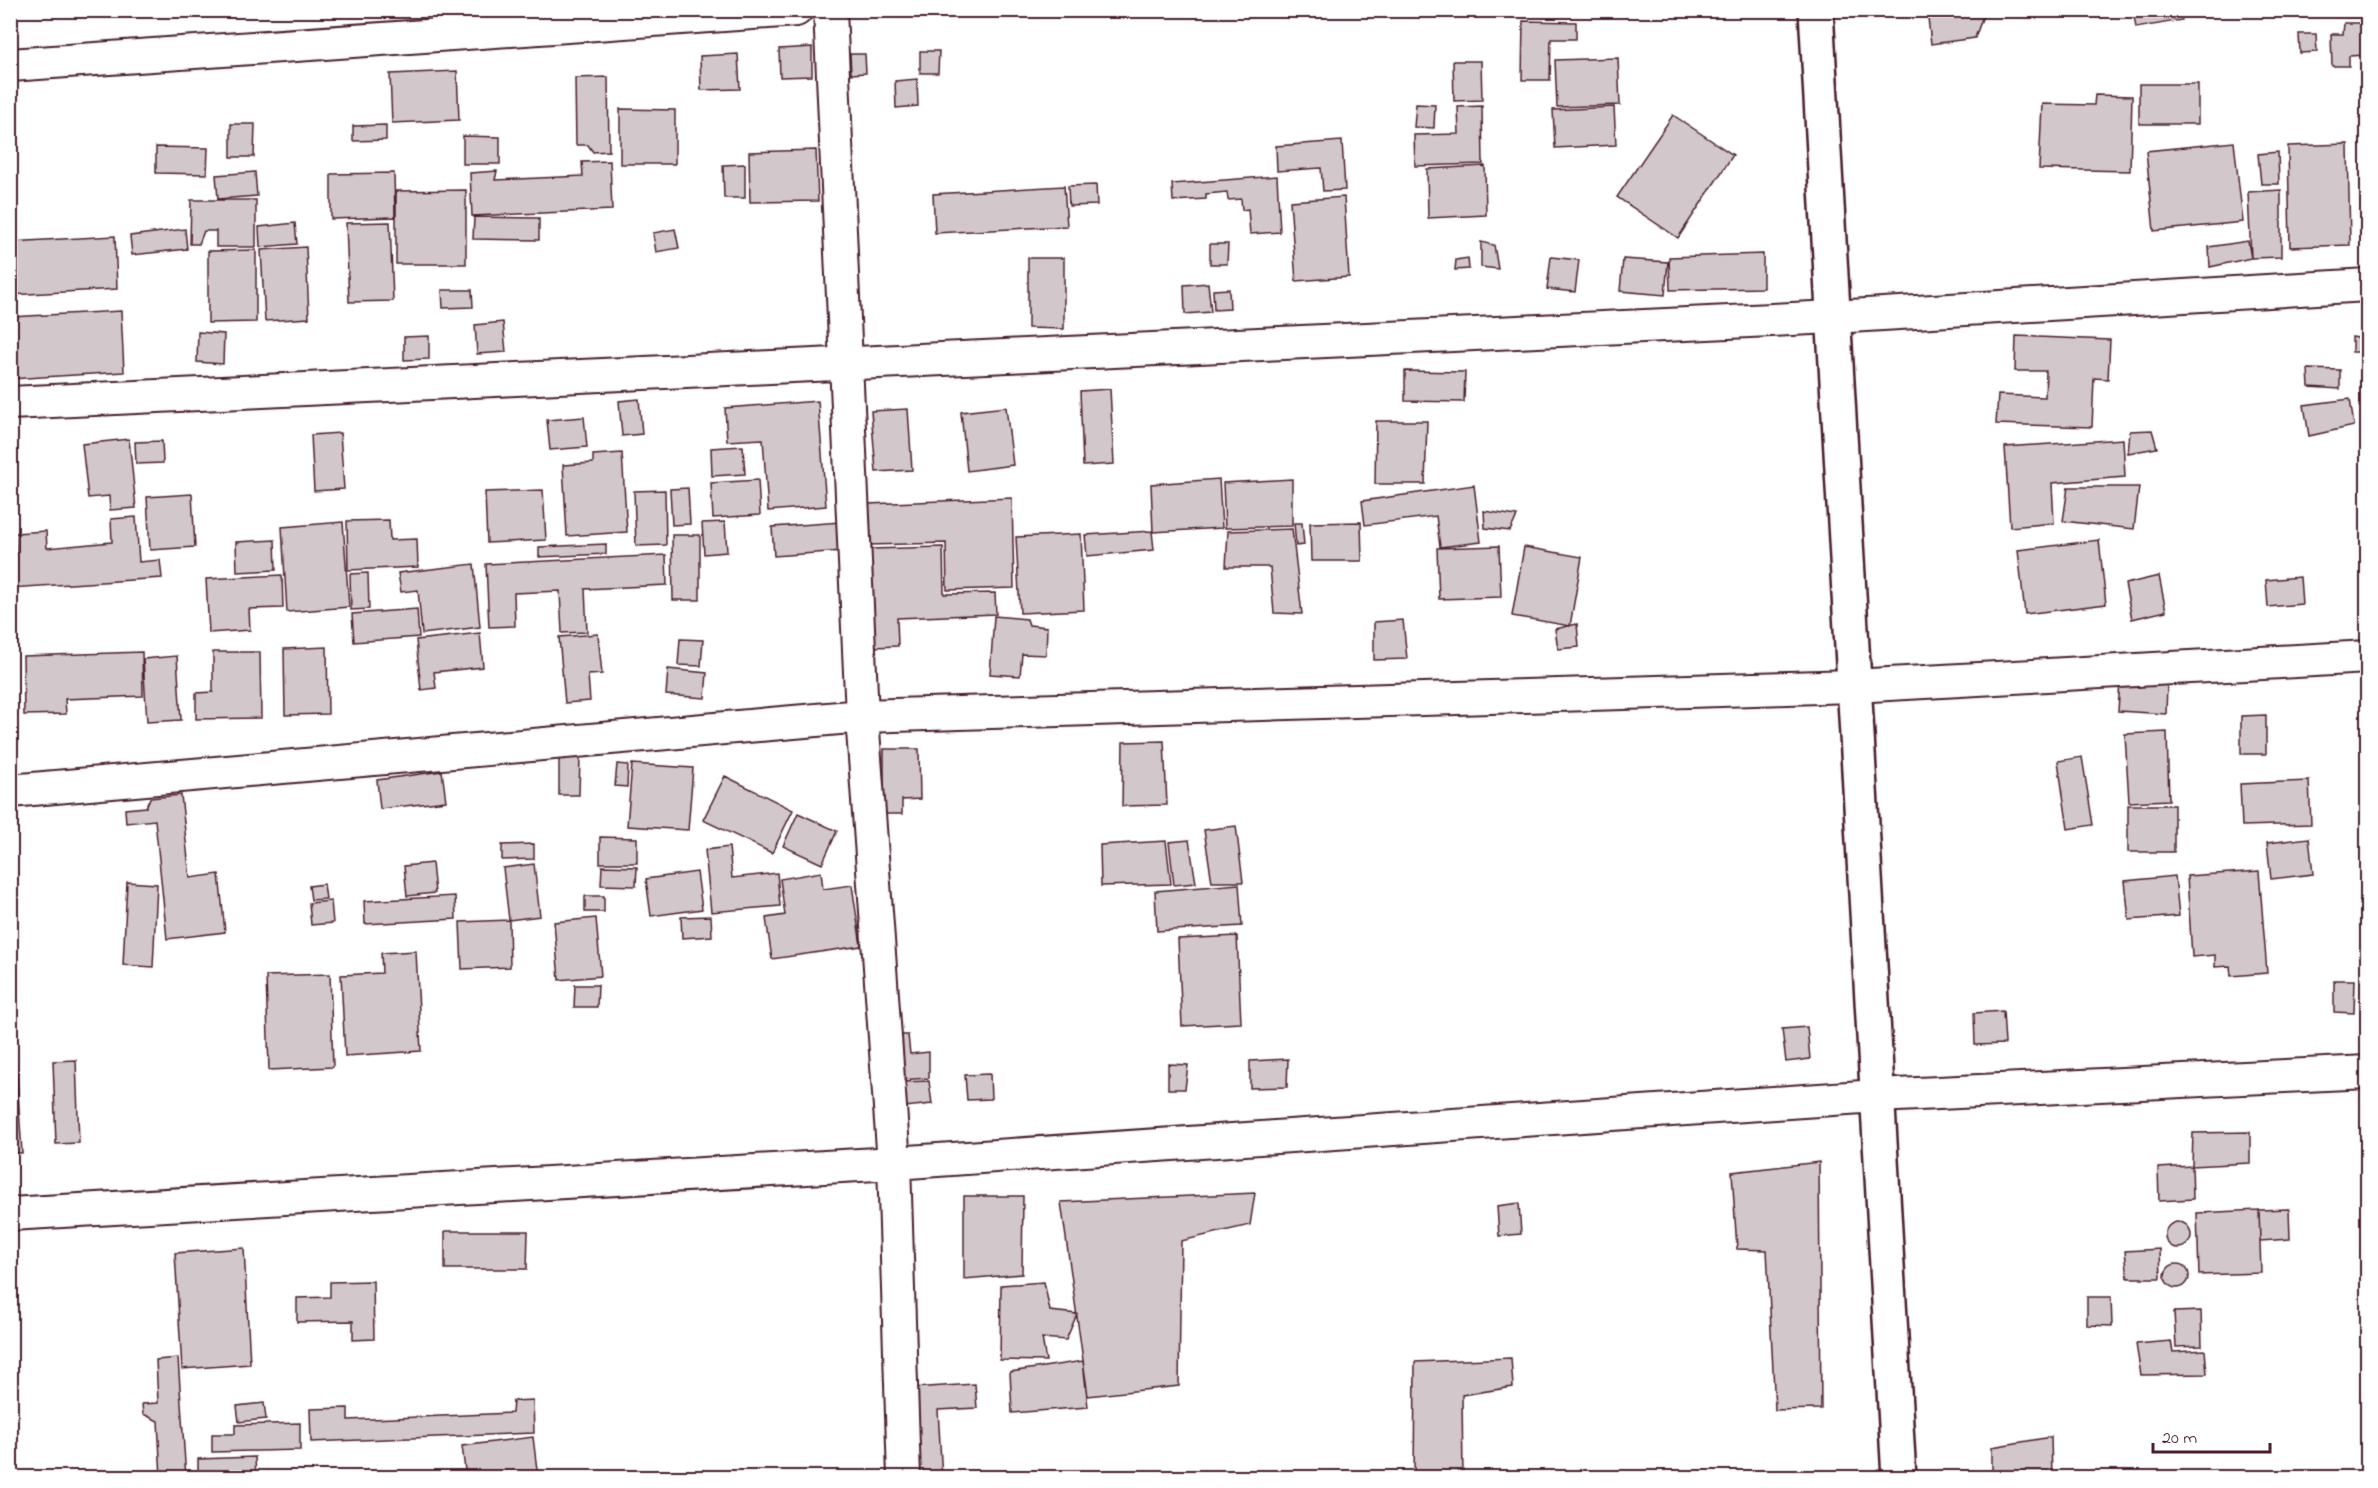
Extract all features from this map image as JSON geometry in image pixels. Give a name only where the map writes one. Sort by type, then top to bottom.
[{"type":"street","points":[[10,65],[796,10]]},
{"type":"street","points":[[830,10],[862,716],[894,1163],[904,1478]]},
{"type":"street","points":[[1815,10],[1899,1478]]},
{"type":"street","points":[[10,404],[1833,317],[2367,285]]},
{"type":"street","points":[[10,791],[862,716],[1853,686],[2367,657]]},
{"type":"street","points":[[10,1214],[894,1163],[1877,1096],[2367,1072]]},
{"type":"building","points":[[1927,10],[1985,10],[1975,38],[1931,44]]},
{"type":"building","points":[[2133,10],[2180,10],[2182,20],[2136,28]]},
{"type":"building","points":[[2291,10],[2337,10],[2337,14],[2291,14]]},
{"type":"building","points":[[2344,10],[2364,10],[2364,17],[2344,17]]},
{"type":"building","points":[[1523,21],[1576,22],[1576,39],[1551,39],[1550,80],[1522,80]]},
{"type":"building","points":[[2344,23],[2366,23],[2366,55],[2349,56],[2349,66],[2332,66],[2331,34],[2343,34]]},
{"type":"building","points":[[2299,34],[2316,34],[2317,52],[2300,53]]},
{"type":"building","points":[[812,47],[812,76],[780,77],[779,49]]},
{"type":"building","points":[[920,51],[939,51],[938,73],[920,73]]},
{"type":"building","points":[[738,54],[740,89],[701,90],[700,56]]},
{"type":"building","points":[[850,54],[865,54],[866,73],[851,74]]},
{"type":"building","points":[[1618,58],[1620,105],[1557,107],[1555,60]]},
{"type":"building","points":[[1453,61],[1481,61],[1482,100],[1454,101]]},
{"type":"building","points":[[457,71],[459,120],[392,123],[390,74]]},
{"type":"building","points":[[608,77],[609,151],[593,152],[588,145],[576,145],[575,78]]},
{"type":"building","points":[[917,79],[918,106],[896,108],[895,81]]},
{"type":"building","points":[[2139,84],[2198,84],[2198,124],[2139,124]]},
{"type":"building","points":[[2095,95],[2132,96],[2130,171],[2039,169],[2042,104],[2094,105]]},
{"type":"building","points":[[1416,104],[1435,105],[1434,128],[1414,127]]},
{"type":"building","points":[[1482,106],[1483,164],[1415,166],[1414,135],[1459,134],[1458,107]]},
{"type":"building","points":[[1614,107],[1616,145],[1555,148],[1553,110]]},
{"type":"building","points":[[620,109],[675,110],[675,164],[620,164]]},
{"type":"building","points":[[1673,115],[1733,155],[1678,238],[1617,197]]},
{"type":"building","points":[[231,124],[255,124],[254,157],[231,157]]},
{"type":"building","points":[[386,125],[386,140],[353,141],[353,126]]},
{"type":"building","points":[[463,136],[500,137],[500,164],[463,164]]},
{"type":"building","points":[[1342,141],[1345,190],[1323,191],[1321,168],[1277,171],[1276,146]]},
{"type":"building","points":[[2234,142],[2243,222],[2154,231],[2146,151]]},
{"type":"building","points":[[2348,144],[2350,245],[2290,247],[2288,146]]},
{"type":"building","points":[[156,147],[208,148],[207,174],[156,173]]},
{"type":"building","points":[[816,150],[818,201],[750,202],[749,152]]},
{"type":"building","points":[[2278,152],[2279,184],[2261,184],[2258,154]]},
{"type":"building","points":[[610,161],[612,210],[472,216],[470,173],[497,171],[495,180],[583,176],[582,162]]},
{"type":"building","points":[[745,164],[745,198],[724,198],[723,165]]},
{"type":"building","points":[[1485,166],[1486,215],[1428,218],[1427,169]]},
{"type":"building","points":[[255,172],[257,196],[218,199],[216,175]]},
{"type":"building","points":[[394,173],[395,217],[331,219],[331,174]]},
{"type":"building","points":[[1277,176],[1280,232],[1250,234],[1248,209],[1242,210],[1241,199],[1228,200],[1227,192],[1206,194],[1206,199],[1173,201],[1172,184]]},
{"type":"building","points":[[1096,185],[1097,205],[1069,206],[1068,186]]},
{"type":"building","points":[[1064,186],[1067,226],[935,233],[933,194]]},
{"type":"building","points":[[466,190],[466,264],[396,264],[396,191]]},
{"type":"building","points":[[2281,190],[2281,257],[2251,258],[2248,192]]},
{"type":"building","points":[[1344,197],[1349,277],[1296,281],[1290,201]]},
{"type":"building","points":[[191,200],[256,200],[256,247],[216,247],[216,231],[204,231],[199,244],[190,244]]},
{"type":"building","points":[[474,217],[539,218],[539,240],[473,239]]},
{"type":"building","points":[[390,222],[393,301],[349,302],[346,223]]},
{"type":"building","points":[[295,223],[297,244],[260,247],[259,227]]},
{"type":"building","points":[[185,229],[187,249],[132,255],[130,236]]},
{"type":"building","points":[[675,229],[679,248],[656,252],[653,233]]},
{"type":"building","points":[[115,236],[117,289],[10,295],[10,242]]},
{"type":"building","points":[[2248,241],[2251,258],[2210,267],[2209,247]]},
{"type":"building","points":[[1481,242],[1494,245],[1498,269],[1481,267]]},
{"type":"building","points":[[1210,244],[1228,244],[1227,264],[1210,264]]},
{"type":"building","points":[[306,247],[309,318],[265,321],[261,250]]},
{"type":"building","points":[[256,250],[256,322],[208,323],[208,251]]},
{"type":"building","points":[[1763,254],[1763,288],[1670,290],[1669,257]]},
{"type":"building","points":[[1551,257],[1579,260],[1575,292],[1547,289]]},
{"type":"building","points":[[1028,258],[1064,258],[1064,329],[1028,328]]},
{"type":"building","points":[[1468,258],[1469,269],[1455,270],[1456,260]]},
{"type":"building","points":[[1623,259],[1668,262],[1665,295],[1620,291]]},
{"type":"building","points":[[1208,283],[1211,312],[1185,314],[1184,285]]},
{"type":"building","points":[[1229,289],[1230,309],[1214,310],[1213,290]]},
{"type":"building","points":[[442,290],[472,290],[473,307],[443,308]]},
{"type":"building","points":[[121,311],[124,372],[10,379],[10,317]]},
{"type":"building","points":[[503,322],[506,352],[477,354],[475,325]]},
{"type":"building","points":[[198,332],[224,334],[223,364],[197,362]]},
{"type":"building","points":[[429,336],[429,359],[404,360],[404,337]]},
{"type":"building","points":[[2016,336],[2110,340],[2108,379],[2094,378],[2092,427],[1996,424],[1998,395],[2045,397],[2046,371],[2015,371]]},
{"type":"building","points":[[2352,337],[2364,339],[2368,352],[2352,352]]},
{"type":"building","points":[[2360,359],[2368,359],[2368,430]]},
{"type":"building","points":[[2308,369],[2340,370],[2340,389],[2309,387]]},
{"type":"building","points":[[1405,371],[1465,372],[1464,402],[1405,401]]},
{"type":"building","points":[[1110,389],[1114,464],[1083,466],[1080,391]]},
{"type":"building","points":[[639,399],[642,434],[622,436],[619,401]]},
{"type":"building","points":[[2350,399],[2354,426],[2309,436],[2304,405]]},
{"type":"building","points":[[818,401],[826,506],[768,511],[763,439],[727,441],[725,408]]},
{"type":"building","points":[[1006,407],[1013,465],[967,471],[961,412]]},
{"type":"building","points":[[908,409],[912,470],[876,472],[871,411]]},
{"type":"building","points":[[584,417],[587,447],[550,450],[547,420]]},
{"type":"building","points":[[1376,421],[1427,421],[1425,484],[1375,484]]},
{"type":"building","points":[[2152,430],[2157,448],[2128,453],[2130,431]]},
{"type":"building","points":[[340,433],[344,489],[314,491],[311,435]]},
{"type":"building","points":[[129,439],[136,508],[110,510],[109,496],[88,498],[82,444]]},
{"type":"building","points":[[2123,439],[2125,477],[2052,483],[2054,523],[2010,527],[2005,447]]},
{"type":"building","points":[[162,441],[163,463],[136,464],[135,442]]},
{"type":"building","points":[[743,446],[745,474],[712,476],[711,448]]},
{"type":"building","points":[[622,453],[627,532],[567,536],[563,465],[593,463],[593,455]]},
{"type":"building","points":[[1219,479],[1222,528],[1153,532],[1151,484]]},
{"type":"building","points":[[1292,479],[1292,526],[1225,528],[1223,483]]},
{"type":"building","points":[[758,480],[760,515],[713,518],[711,483]]},
{"type":"building","points":[[1474,485],[1481,542],[1440,547],[1436,516],[1365,525],[1362,501]]},
{"type":"building","points":[[2068,487],[2139,487],[2134,529],[2063,521]]},
{"type":"building","points":[[688,488],[690,524],[672,525],[670,489]]},
{"type":"building","points":[[543,490],[546,540],[487,543],[485,492]]},
{"type":"building","points":[[665,490],[666,545],[636,546],[634,491]]},
{"type":"building","points":[[192,494],[195,547],[150,550],[147,497]]},
{"type":"building","points":[[1012,498],[1014,588],[947,590],[946,543],[869,545],[868,504]]},
{"type":"building","points":[[1484,511],[1517,516],[1510,531],[1485,528]]},
{"type":"building","points":[[136,517],[139,562],[160,560],[162,578],[10,588],[10,557],[16,557],[15,533],[46,531],[47,548],[112,542],[111,519]]},
{"type":"building","points":[[389,520],[390,540],[417,539],[418,567],[348,570],[347,521]]},
{"type":"building","points":[[343,522],[349,607],[287,612],[282,527]]},
{"type":"building","points":[[725,522],[727,552],[704,554],[702,523]]},
{"type":"building","points":[[841,522],[843,551],[774,556],[772,527]]},
{"type":"building","points":[[1361,522],[1362,561],[1311,561],[1310,523]]},
{"type":"building","points":[[1294,523],[1302,523],[1304,545],[1296,546]]},
{"type":"building","points":[[1292,529],[1302,614],[1274,613],[1270,567],[1226,567],[1228,531]]},
{"type":"building","points":[[1152,531],[1154,550],[1087,556],[1085,535]]},
{"type":"building","points":[[1081,534],[1084,610],[1020,613],[1016,537]]},
{"type":"building","points":[[672,535],[700,535],[700,600],[673,600]]},
{"type":"building","points":[[275,540],[276,570],[237,572],[236,542]]},
{"type":"building","points":[[2099,540],[2106,604],[2025,614],[2018,550]]},
{"type":"building","points":[[606,544],[606,554],[539,557],[539,547]]},
{"type":"building","points":[[1499,546],[1501,597],[1439,599],[1437,548]]},
{"type":"building","points":[[943,547],[944,594],[995,593],[996,614],[897,618],[898,646],[874,647],[871,549]]},
{"type":"building","points":[[1524,547],[1582,557],[1570,626],[1512,616]]},
{"type":"building","points":[[666,555],[667,585],[585,589],[587,632],[562,633],[560,591],[514,593],[515,626],[489,627],[486,564]]},
{"type":"building","points":[[474,564],[480,627],[422,634],[418,590],[401,592],[398,573]]},
{"type":"building","points":[[368,573],[369,609],[351,610],[350,574]]},
{"type":"building","points":[[282,575],[283,608],[249,609],[250,630],[209,633],[206,579]]},
{"type":"building","points":[[2159,576],[2166,611],[2132,619],[2125,584]]},
{"type":"building","points":[[2300,577],[2302,604],[2268,607],[2266,580]]},
{"type":"building","points":[[417,609],[419,637],[354,642],[352,614]]},
{"type":"building","points":[[994,616],[1027,619],[1029,625],[1047,627],[1046,655],[1022,654],[1020,676],[990,674]]},
{"type":"building","points":[[1403,620],[1407,659],[1374,660],[1374,622]]},
{"type":"building","points":[[1577,624],[1579,647],[1558,649],[1555,629]]},
{"type":"building","points":[[480,633],[483,667],[434,672],[436,688],[421,690],[416,640]]},
{"type":"building","points":[[598,634],[602,674],[588,675],[590,701],[565,703],[559,637]]},
{"type":"building","points":[[680,639],[703,640],[701,666],[678,665]]},
{"type":"building","points":[[327,647],[328,714],[285,715],[284,649]]},
{"type":"building","points":[[142,652],[143,696],[65,699],[66,714],[24,715],[23,656]]},
{"type":"building","points":[[213,652],[260,652],[261,718],[196,719],[196,693],[213,692]]},
{"type":"building","points":[[177,656],[181,720],[147,722],[143,659]]},
{"type":"building","points":[[668,669],[707,673],[705,698],[666,695]]},
{"type":"building","points":[[2120,681],[2167,684],[2166,714],[2118,711]]},
{"type":"building","points":[[2266,715],[2266,754],[2241,754],[2241,716]]},
{"type":"building","points":[[2167,732],[2169,800],[2129,802],[2125,734]]},
{"type":"building","points":[[1164,741],[1167,805],[1122,806],[1123,742]]},
{"type":"building","points":[[884,749],[919,749],[920,799],[902,800],[902,814],[884,814]]},
{"type":"building","points":[[559,756],[580,756],[579,795],[559,795]]},
{"type":"building","points":[[2082,757],[2093,825],[2068,829],[2058,761]]},
{"type":"building","points":[[617,764],[628,765],[627,787],[615,786]]},
{"type":"building","points":[[632,764],[693,768],[688,830],[627,826]]},
{"type":"building","points":[[442,771],[446,801],[380,809],[377,780]]},
{"type":"building","points":[[725,776],[793,810],[772,853],[703,820]]},
{"type":"building","points":[[2309,781],[2311,824],[2242,826],[2240,784]]},
{"type":"building","points":[[181,795],[190,878],[219,874],[225,932],[167,939],[155,820],[126,823],[125,809],[146,807],[150,798]]},
{"type":"building","points":[[2128,805],[2174,805],[2174,852],[2128,852]]},
{"type":"building","points":[[798,813],[837,831],[822,864],[783,846]]},
{"type":"building","points":[[1236,826],[1243,882],[1212,882],[1204,830]]},
{"type":"building","points":[[600,837],[637,838],[637,863],[600,863]]},
{"type":"building","points":[[2309,838],[2313,874],[2271,879],[2267,843]]},
{"type":"building","points":[[1189,840],[1196,883],[1174,885],[1169,842]]},
{"type":"building","points":[[1166,841],[1171,884],[1101,886],[1100,845]]},
{"type":"building","points":[[534,844],[534,859],[502,860],[502,845]]},
{"type":"building","points":[[729,847],[732,878],[777,873],[780,906],[711,912],[705,850]]},
{"type":"building","points":[[432,863],[435,893],[407,896],[404,866]]},
{"type":"building","points":[[534,864],[540,916],[509,920],[503,868]]},
{"type":"building","points":[[602,866],[637,867],[636,886],[601,885]]},
{"type":"building","points":[[2259,871],[2267,973],[2231,976],[2230,966],[2215,967],[2215,955],[2192,957],[2187,876]]},
{"type":"building","points":[[697,872],[702,909],[651,916],[646,879]]},
{"type":"building","points":[[821,872],[823,889],[852,885],[861,946],[772,959],[766,918],[785,915],[780,879]]},
{"type":"building","points":[[2175,876],[2179,916],[2129,920],[2125,881]]},
{"type":"building","points":[[127,882],[157,884],[153,967],[123,965]]},
{"type":"building","points":[[324,884],[326,899],[311,900],[309,886]]},
{"type":"building","points":[[1239,884],[1242,926],[1157,931],[1155,891]]},
{"type":"building","points":[[455,896],[456,919],[365,924],[364,901]]},
{"type":"building","points":[[585,896],[604,896],[604,912],[585,912]]},
{"type":"building","points":[[331,901],[333,923],[311,925],[309,903]]},
{"type":"building","points":[[711,916],[712,936],[682,938],[681,917]]},
{"type":"building","points":[[596,918],[601,976],[559,980],[554,922]]},
{"type":"building","points":[[509,920],[510,967],[462,969],[460,922]]},
{"type":"building","points":[[1237,936],[1241,1023],[1182,1026],[1178,939]]},
{"type":"building","points":[[416,951],[421,1051],[345,1056],[341,975],[382,973],[381,953]]},
{"type":"building","points":[[330,974],[333,1067],[269,1070],[266,976]]},
{"type":"building","points":[[2334,980],[2355,980],[2354,1013],[2334,1012]]},
{"type":"building","points":[[575,985],[598,985],[597,1007],[574,1007]]},
{"type":"building","points":[[2003,1011],[2005,1044],[1975,1045],[1974,1013]]},
{"type":"building","points":[[1807,1027],[1810,1059],[1786,1062],[1782,1029]]},
{"type":"building","points":[[896,1035],[908,1035],[910,1054],[929,1052],[929,1078],[899,1080]]},
{"type":"building","points":[[1288,1059],[1287,1087],[1250,1088],[1250,1061]]},
{"type":"building","points":[[76,1060],[79,1143],[56,1144],[53,1061]]},
{"type":"building","points":[[16,1063],[22,1153],[10,1153],[10,1064]]},
{"type":"building","points":[[1168,1064],[1188,1065],[1185,1089],[1168,1089]]},
{"type":"building","points":[[990,1074],[991,1099],[967,1100],[965,1075]]},
{"type":"building","points":[[929,1081],[932,1104],[905,1107],[902,1082]]},
{"type":"building","points":[[2250,1132],[2250,1163],[2192,1166],[2193,1133]]},
{"type":"building","points":[[1819,1162],[1821,1409],[1775,1410],[1767,1250],[1737,1249],[1732,1172]]},
{"type":"building","points":[[2192,1166],[2193,1199],[2159,1201],[2158,1168]]},
{"type":"building","points":[[1255,1193],[1250,1225],[1181,1241],[1179,1386],[1088,1396],[1061,1202]]},
{"type":"building","points":[[964,1196],[1023,1196],[1022,1274],[964,1279]]},
{"type":"building","points":[[1519,1203],[1521,1234],[1499,1236],[1497,1206]]},
{"type":"building","points":[[2289,1209],[2290,1239],[2260,1241],[2259,1210]]},
{"type":"building","points":[[2259,1210],[2261,1273],[2199,1275],[2197,1213]]},
{"type":"building","points":[[2178,1222],[2187,1226],[2191,1235],[2187,1244],[2178,1248],[2169,1244],[2165,1235],[2169,1226]]},
{"type":"building","points":[[445,1231],[528,1231],[527,1269],[445,1269]]},
{"type":"building","points":[[244,1248],[250,1364],[182,1369],[175,1253]]},
{"type":"building","points":[[2160,1249],[2161,1278],[2128,1278],[2125,1251]]},
{"type":"building","points":[[2177,1264],[2186,1267],[2189,1276],[2186,1285],[2177,1288],[2168,1285],[2165,1276],[2168,1267]]},
{"type":"building","points":[[373,1281],[374,1339],[353,1340],[353,1321],[297,1322],[297,1298],[330,1297],[330,1282]]},
{"type":"building","points":[[1044,1282],[1050,1311],[1077,1314],[1066,1340],[1042,1338],[1046,1361],[1000,1360],[1001,1285]]},
{"type":"building","points":[[2087,1297],[2111,1297],[2112,1326],[2087,1325]]},
{"type":"building","points":[[2201,1311],[2202,1346],[2176,1347],[2174,1312]]},
{"type":"building","points":[[2171,1341],[2173,1352],[2205,1350],[2207,1374],[2141,1375],[2136,1344]]},
{"type":"building","points":[[178,1358],[186,1478],[161,1478],[158,1421],[143,1414],[142,1404],[158,1403],[156,1360]]},
{"type":"building","points":[[1511,1358],[1513,1387],[1462,1395],[1463,1478],[1414,1478],[1415,1362]]},
{"type":"building","points":[[1083,1361],[1088,1407],[1012,1413],[1010,1372]]},
{"type":"building","points":[[975,1384],[977,1408],[938,1410],[942,1478],[917,1478],[912,1388]]},
{"type":"building","points":[[533,1400],[534,1433],[311,1442],[310,1409],[348,1408],[348,1420],[512,1413],[513,1401]]},
{"type":"building","points":[[264,1403],[266,1419],[239,1422],[237,1406]]},
{"type":"building","points":[[300,1423],[300,1450],[212,1452],[212,1434],[235,1434],[235,1425]]},
{"type":"building","points":[[533,1437],[538,1478],[503,1478],[503,1475],[466,1478],[462,1446]]},
{"type":"building","points":[[2051,1437],[2052,1478],[1992,1478],[1992,1447]]},
{"type":"building","points":[[255,1457],[256,1478],[198,1478],[198,1459]]}]
